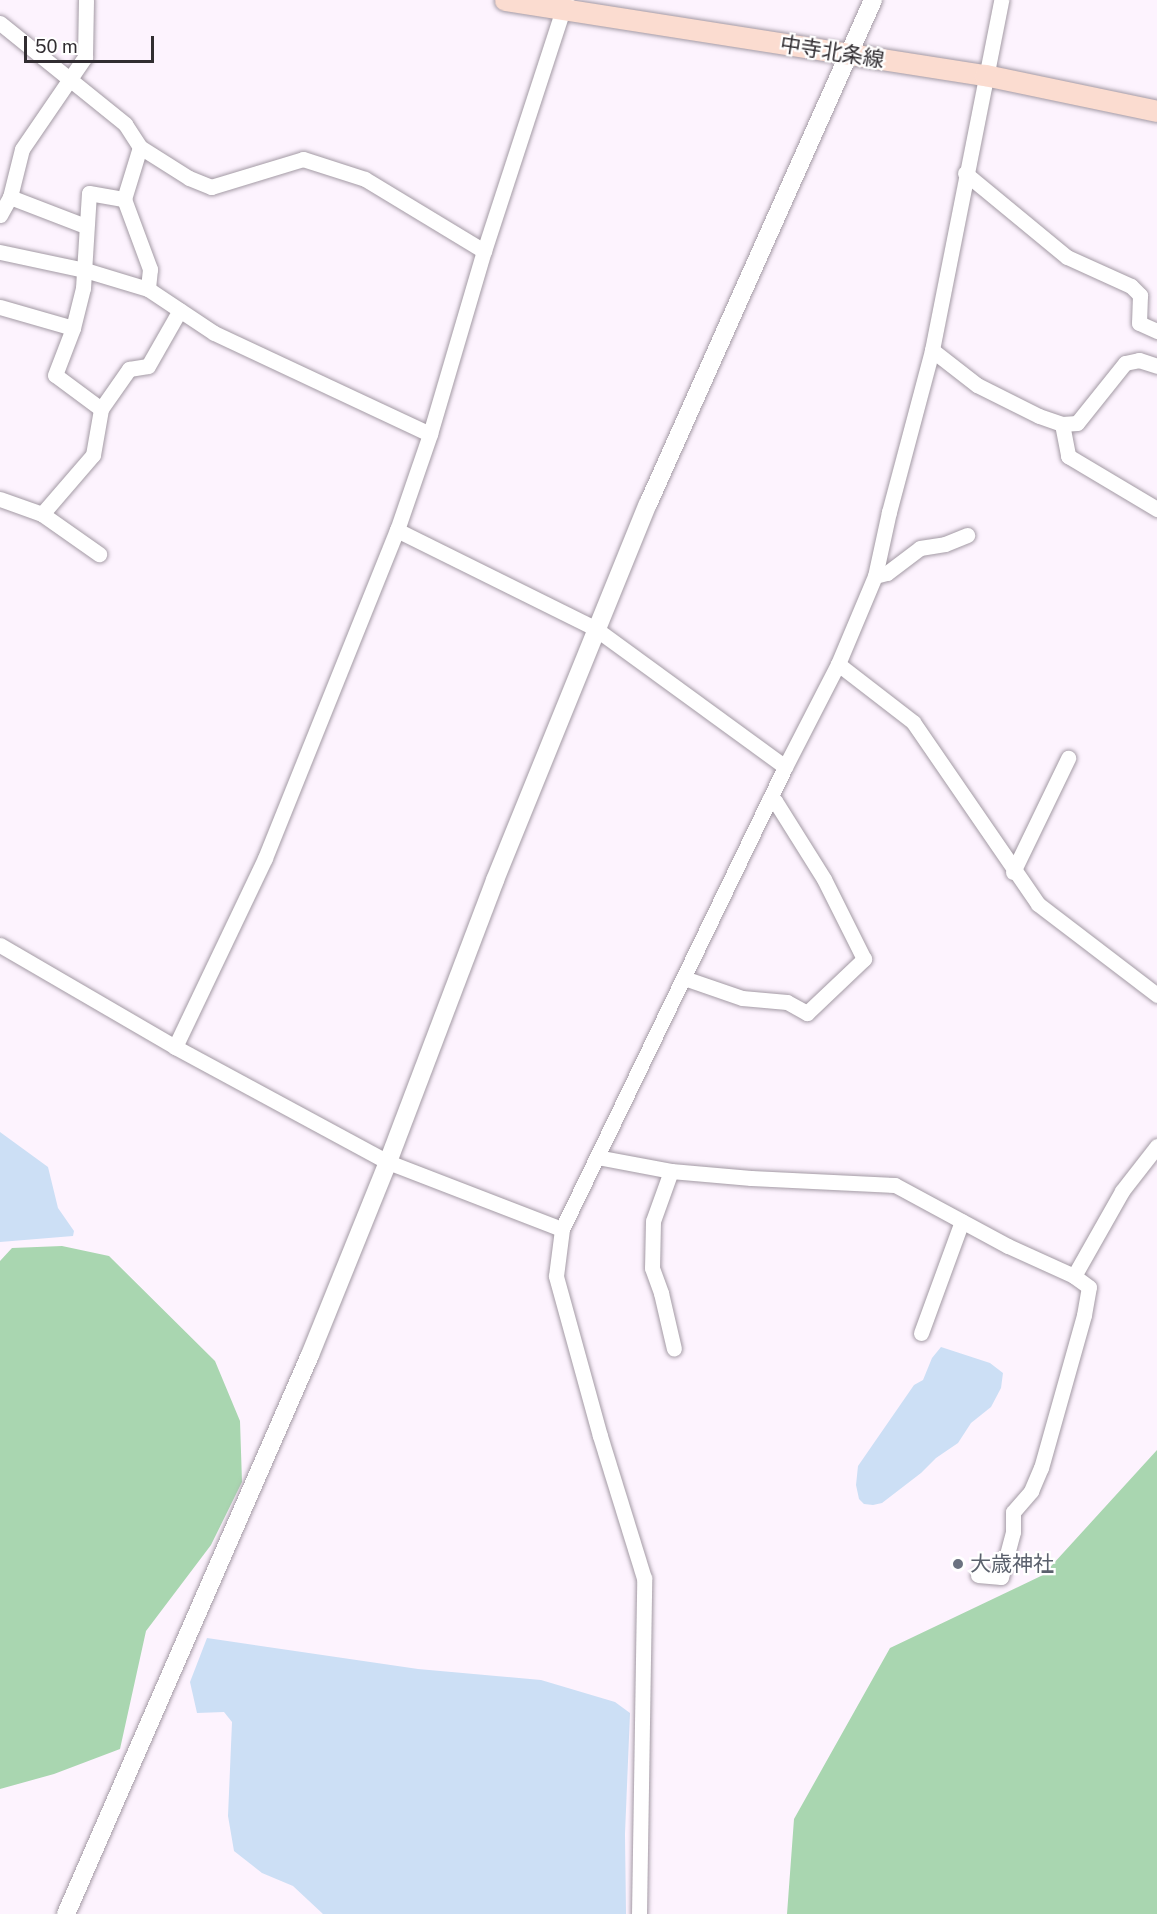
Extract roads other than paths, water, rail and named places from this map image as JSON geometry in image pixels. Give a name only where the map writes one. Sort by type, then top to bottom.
[{"type":"main road","name":"中寺北条線","points":[[505,0],[564,5],[849,55],[985,75],[1157,111]]},
{"type":"street","points":[[0,213],[10,197],[22,149],[85,57],[86,0]]},
{"type":"street","points":[[66,1914],[305,1366],[388,1162],[495,880],[648,504],[873,0]]},
{"type":"street","points":[[639,1914],[644,1578],[600,1436],[556,1276],[562,1229],[784,767],[838,664],[875,576],[889,512],[932,350],[1000,0]]},
{"type":"street","points":[[175,1047],[265,858],[397,530],[430,434],[484,251],[564,5]]},
{"type":"street","points":[[0,24],[125,124],[140,147],[189,178],[211,187],[303,159],[365,179],[484,251]]},
{"type":"street","points":[[140,147],[124,199],[150,269],[148,289]]},
{"type":"street","points":[[965,173],[1067,257],[1131,286],[1140,295],[1140,323],[1157,331]]},
{"type":"street","points":[[101,409],[55,375],[73,327],[85,270],[85,226],[89,193],[124,199]]},
{"type":"street","points":[[10,197],[85,226]]},
{"type":"street","points":[[0,252],[85,270],[148,289],[214,333],[430,434]]},
{"type":"street","points":[[0,307],[73,327]]},
{"type":"street","points":[[42,514],[93,455],[101,409],[129,369],[148,366],[180,310]]},
{"type":"street","points":[[932,350],[977,385],[1039,416],[1062,424],[1077,423],[1125,363],[1139,360],[1157,366]]},
{"type":"street","points":[[1062,424],[1068,456],[1157,509]]},
{"type":"street","points":[[0,499],[42,514],[99,554]]},
{"type":"street","points":[[397,530],[596,629],[784,767]]},
{"type":"street","points":[[875,576],[887,573],[920,548],[945,544],[967,535]]},
{"type":"street","points":[[838,664],[913,722],[1013,872],[1038,904],[1157,995]]},
{"type":"street","points":[[1013,872],[1068,758]]},
{"type":"street","points":[[684,978],[742,998],[787,1002],[807,1013],[864,959],[824,879],[776,801],[769,799]]},
{"type":"street","points":[[0,945],[175,1047],[388,1162],[562,1229]]},
{"type":"street","points":[[1074,1276],[1122,1191],[1157,1146]]},
{"type":"street","points":[[597,1157],[671,1171],[750,1178],[895,1185],[1008,1246],[1074,1276],[1089,1287],[1084,1315],[1041,1468],[1031,1491],[1013,1512],[1012,1532],[1001,1577],[978,1575]]},
{"type":"street","points":[[671,1171],[653,1221],[652,1268],[675,1348]]},
{"type":"street","points":[[921,1333],[962,1221]]},
{"type":"water","points":[[0,1132],[48,1167],[58,1208],[74,1231],[73,1236],[0,1242]]},
{"type":"water","points":[[941,1347],[990,1363],[1003,1373],[1001,1388],[991,1407],[971,1423],[958,1443],[936,1458],[921,1473],[882,1503],[864,1504],[859,1499],[856,1485],[858,1466],[914,1385],[923,1380],[932,1358]]},
{"type":"water","points":[[207,1638],[418,1669],[541,1680],[615,1702],[630,1713],[625,1834],[626,1914],[323,1914],[293,1886],[262,1873],[234,1851],[228,1816],[232,1722],[224,1712],[197,1713],[190,1682]]},
{"type":"place","name":"大歳神社","points":[[958,1564]]}]
